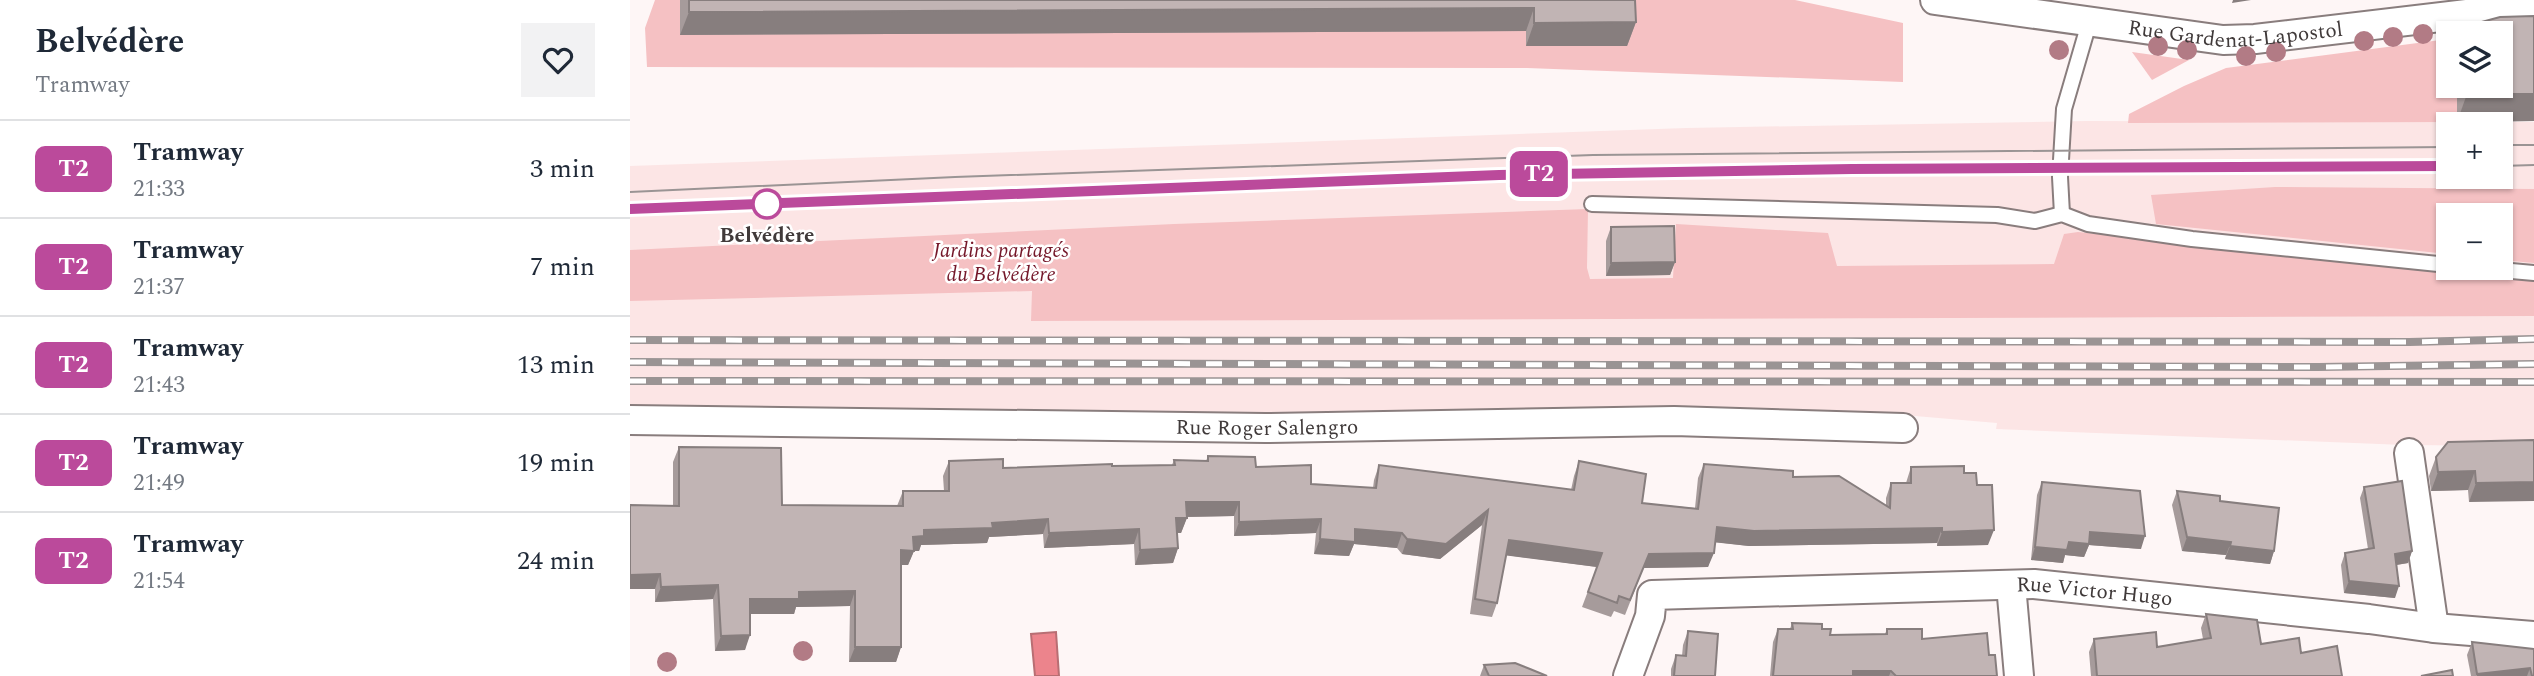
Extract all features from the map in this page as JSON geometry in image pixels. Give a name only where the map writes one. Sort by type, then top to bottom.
[{"type":"street","name":"Rue Gardenat-Lapostol","points":[[1935,0],[2223,40],[2245,40],[2534,6]]},
{"type":"street","name":"Rue Roger Salengro","points":[[630,420],[1265,428],[1674,421],[1903,428]]},
{"type":"street","points":[[2409,453],[2434,628]]},
{"type":"street","points":[[2011,585],[2019,676]]},
{"type":"street","name":"Rue Victor Hugo","points":[[1628,676],[1650,616],[1652,595],[2047,586],[2434,628],[2534,636]]},
{"type":"lane","points":[[2062,214],[2060,177],[2064,109],[2089,23]]},
{"type":"lane","points":[[1592,204],[1997,215],[2035,221],[2062,214],[2088,224],[2192,239],[2436,264]]},
{"type":"lane","points":[[2513,271],[2534,273]]},
{"type":"shaded area","points":[[2086,121],[2436,122],[2436,189],[2513,189],[2513,122],[2534,122],[2534,446],[2404,445],[1996,429],[1997,423],[1915,416],[1261,420],[732,406],[630,407],[630,166],[1686,128]]},
{"type":"shaded area","points":[[1056,632],[1059,676],[1035,676],[1031,634]]},
{"type":"green space","points":[[655,0],[1795,0],[1903,23],[1903,82],[1527,68],[647,67],[645,28]]},
{"type":"green space","points":[[2436,41],[2436,98],[2457,98],[2457,112],[2436,112],[2436,122],[2128,123],[2129,114],[2226,68]]},
{"type":"green space","points":[[2132,52],[2189,60],[2152,80]]},
{"type":"green space","points":[[2275,187],[2534,189],[2534,263],[2513,261],[2513,203],[2436,203],[2436,253],[2156,224],[2151,195]]},
{"type":"green space","name":"Jardins partagés du Belvédère","points":[[1588,209],[1587,268],[1590,279],[1673,278],[1676,224],[1828,233],[1837,266],[2054,264],[2064,234],[2078,232],[2436,270],[2436,280],[2513,280],[2513,278],[2534,280],[2534,316],[1031,321],[1032,291],[630,301],[630,250],[1174,224]]},
{"type":"building","points":[[689,0],[1635,0],[1636,22],[1534,23],[1534,8],[689,12]]},
{"type":"building","points":[[2534,16],[2534,94],[2513,94],[2513,21],[2485,21],[2500,17]]},
{"type":"building","points":[[1674,226],[1675,262],[1611,263],[1611,227]]},
{"type":"building","points":[[2534,440],[2534,482],[2476,483],[2475,471],[2438,472],[2436,457],[2448,442]]},
{"type":"building","points":[[679,447],[781,448],[782,505],[903,506],[903,491],[949,491],[949,461],[1003,459],[1003,468],[1175,465],[1174,460],[1208,461],[1208,456],[1255,457],[1256,467],[1311,465],[1311,484],[1376,488],[1379,465],[1574,490],[1579,461],[1646,474],[1642,503],[1698,509],[1704,464],[1793,471],[1793,477],[1839,476],[1890,508],[1891,483],[1911,483],[1911,467],[1964,466],[1964,473],[1976,473],[1977,485],[1992,485],[1994,530],[1942,532],[1942,528],[1754,531],[1717,527],[1714,553],[1649,554],[1630,600],[1619,596],[1617,603],[1588,592],[1602,553],[1509,540],[1497,603],[1475,599],[1488,510],[1446,544],[1407,539],[1402,533],[1355,529],[1355,542],[1320,539],[1321,519],[1239,522],[1239,502],[1186,502],[1187,518],[1176,518],[1178,548],[1140,550],[1139,529],[1049,533],[1048,519],[992,523],[993,528],[924,530],[924,536],[913,537],[914,551],[901,550],[901,647],[855,647],[855,591],[799,592],[799,599],[750,599],[750,635],[721,636],[718,585],[661,587],[660,574],[630,575],[630,505],[679,506]]},
{"type":"building","points":[[2402,481],[2412,551],[2395,554],[2399,586],[2349,581],[2345,553],[2374,548],[2364,487]]},
{"type":"building","points":[[2042,482],[2140,491],[2145,536],[2090,532],[2089,544],[2069,542],[2067,550],[2035,547]]},
{"type":"building","points":[[2177,491],[2220,496],[2220,501],[2279,508],[2274,551],[2187,537]]},
{"type":"building","points":[[2206,614],[2257,620],[2261,644],[2299,638],[2301,653],[2337,646],[2342,676],[2097,676],[2094,639],[2156,632],[2157,647],[2211,638]]},
{"type":"building","points":[[1792,623],[1822,624],[1822,629],[1831,629],[1830,635],[1887,634],[1887,629],[1922,629],[1922,639],[1987,633],[1989,655],[1995,655],[1997,676],[1896,676],[1891,671],[1853,671],[1853,676],[1773,676],[1778,629],[1793,629]]},
{"type":"building","points":[[1688,631],[1718,634],[1715,676],[1674,676],[1676,655],[1686,656]]},
{"type":"building","points":[[2472,642],[2534,649],[2534,676],[2530,668],[2477,674]]},
{"type":"building","points":[[1515,663],[1547,676],[1489,676],[1484,665]]},
{"type":"building","points":[[2452,670],[2453,676],[2421,676]]},
{"type":"tram line","points":[[2513,145],[2534,145]]},
{"type":"tram line","points":[[630,192],[955,177],[1593,155],[2436,147]]},
{"type":"tram line","points":[[2513,166],[2534,165]]},
{"type":"tram line","points":[[630,209],[1499,175],[1800,170],[2436,166]]},
{"type":"tram line","name":"T2","points":[[630,209],[1499,175],[1852,169],[2436,166]]},
{"type":"railway","points":[[630,340],[2409,342],[2534,339]]},
{"type":"railway","points":[[630,362],[2318,367],[2534,364]]},
{"type":"railway","points":[[630,381],[2534,382]]},
{"type":"place","name":"Belvédère","points":[[767,204]]}]
